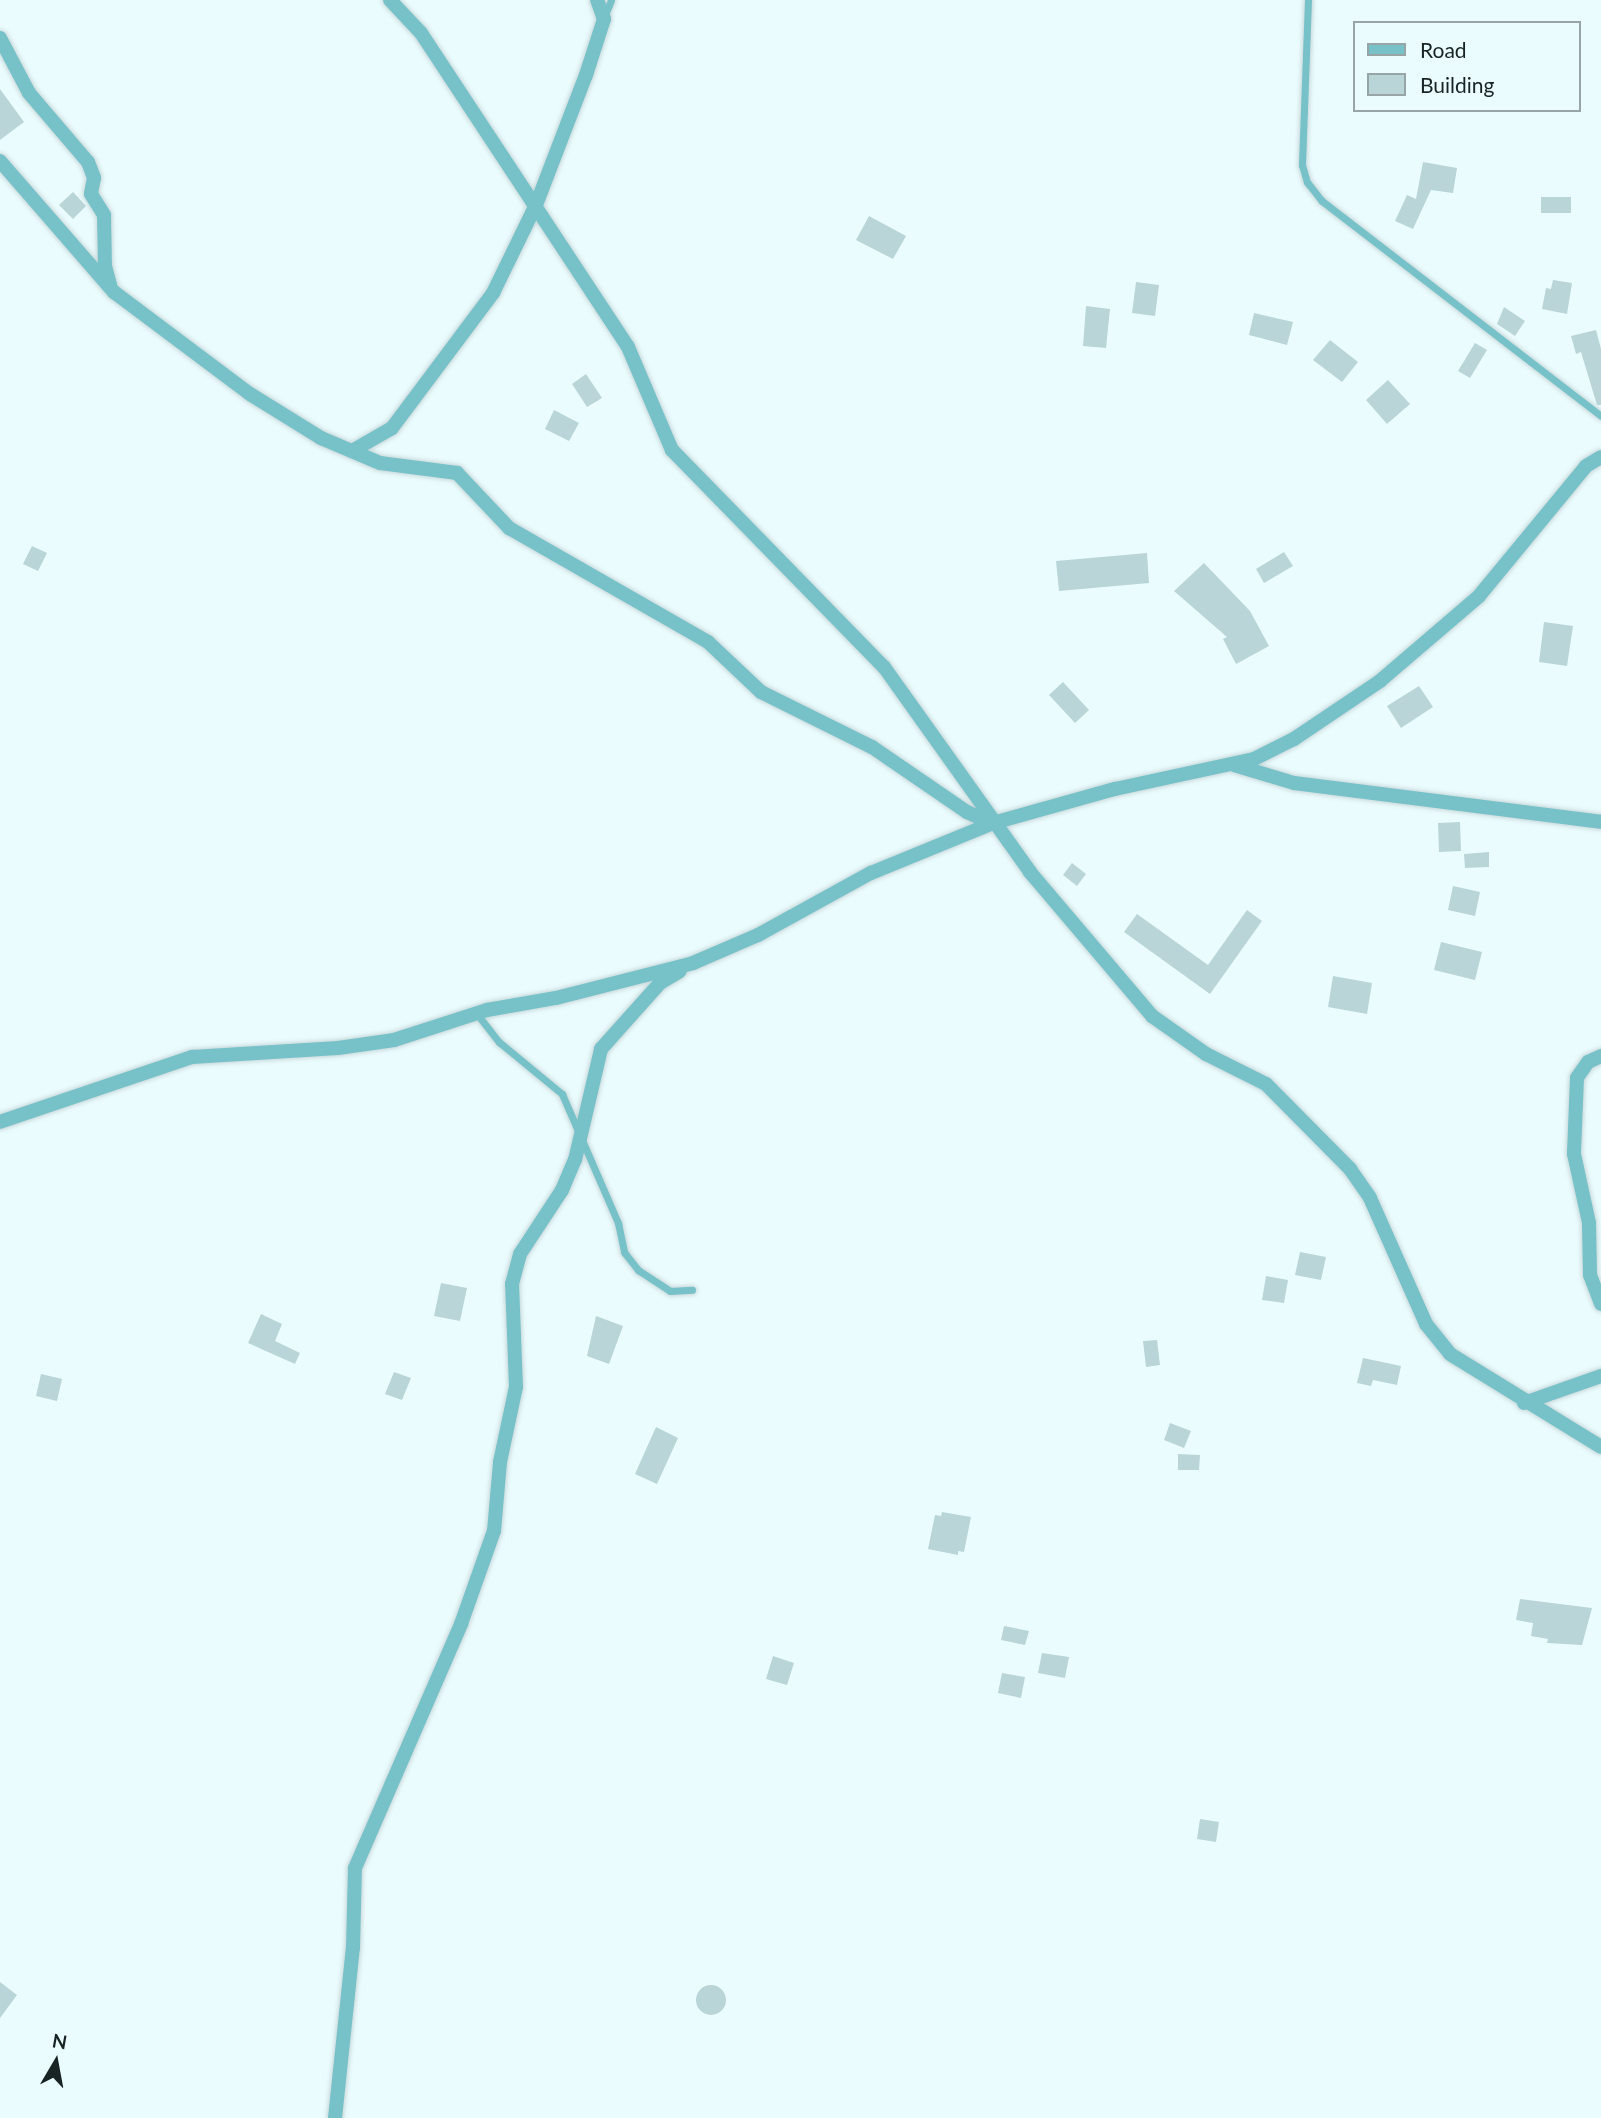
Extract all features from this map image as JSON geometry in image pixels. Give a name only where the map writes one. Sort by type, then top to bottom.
[{"type":"street","points":[[390,0],[421,33],[628,347],[672,450],[884,667],[993,823],[1152,1016],[1206,1054],[1266,1084],[1321,1136],[1370,1198],[1426,1324],[1450,1354],[1524,1403],[1601,1447]]},
{"type":"street","points":[[352,451],[392,428],[443,355],[468,329],[493,293],[536,205],[604,19],[597,0]]},
{"type":"street","points":[[0,38],[29,93],[88,162],[94,178],[91,194],[104,215],[105,266],[112,290]]},
{"type":"street","points":[[0,161],[112,290],[250,394],[321,438],[380,463],[457,473],[509,528],[708,642],[761,691],[872,747],[967,812],[993,823]]},
{"type":"street","points":[[335,2118],[353,1948],[355,1867],[461,1624],[494,1531],[500,1462],[516,1387],[512,1284],[520,1254],[562,1190],[579,1139],[601,1049],[660,983],[693,963],[758,935],[871,873],[993,823],[1115,789],[1233,765],[1294,739],[1380,681],[1479,596],[1586,466],[1601,457]]},
{"type":"street","points":[[1233,765],[1294,783],[1601,822]]},
{"type":"street","points":[[0,1122],[192,1056],[338,1048],[394,1040],[476,1013],[556,998],[693,963]]},
{"type":"street","points":[[1601,1056],[1588,1062],[1577,1078],[1574,1154],[1589,1223],[1590,1275],[1601,1304]]},
{"type":"street","points":[[1524,1403],[1601,1376]]},
{"type":"lane","points":[[604,19],[611,0]]},
{"type":"lane","points":[[1308,0],[1302,165],[1307,182],[1322,201],[1601,416]]},
{"type":"lane","points":[[476,1013],[499,1042],[562,1094],[579,1139],[618,1223],[624,1252],[652,1283],[670,1291],[692,1290]]},
{"type":"building","points":[[0,89],[24,122],[0,140]]},
{"type":"building","points":[[1423,162],[1457,168],[1453,193],[1431,190],[1413,229],[1395,221],[1407,195],[1416,199]]},
{"type":"building","points":[[73,192],[86,206],[73,219],[59,205]]},
{"type":"building","points":[[1541,197],[1571,197],[1571,213],[1541,213]]},
{"type":"building","points":[[869,216],[906,236],[893,259],[856,240]]},
{"type":"building","points":[[1553,280],[1572,283],[1567,314],[1542,309],[1546,288],[1551,289]]},
{"type":"building","points":[[1136,282],[1159,285],[1155,316],[1132,313]]},
{"type":"building","points":[[1086,306],[1110,309],[1106,348],[1083,346]]},
{"type":"building","points":[[1504,307],[1525,321],[1515,336],[1497,324]]},
{"type":"building","points":[[1254,313],[1293,322],[1287,345],[1249,335]]},
{"type":"building","points":[[1596,330],[1601,349],[1601,405],[1597,405],[1581,352],[1576,354],[1571,336]]},
{"type":"building","points":[[1330,340],[1358,362],[1342,382],[1313,360]]},
{"type":"building","points":[[1475,343],[1487,350],[1470,378],[1458,371]]},
{"type":"building","points":[[586,374],[602,398],[587,407],[572,384]]},
{"type":"building","points":[[1388,380],[1410,404],[1387,424],[1366,400]]},
{"type":"building","points":[[554,410],[579,423],[569,441],[545,429]]},
{"type":"building","points":[[32,546],[47,553],[38,571],[23,564]]},
{"type":"building","points":[[1284,552],[1293,566],[1264,583],[1256,569]]},
{"type":"building","points":[[1147,553],[1149,583],[1059,591],[1056,561]]},
{"type":"building","points":[[1204,563],[1250,611],[1269,646],[1236,664],[1223,639],[1227,637],[1174,591]]},
{"type":"building","points":[[1544,622],[1573,626],[1567,666],[1539,662]]},
{"type":"building","points":[[1063,682],[1089,710],[1075,723],[1049,695]]},
{"type":"building","points":[[1419,686],[1433,707],[1401,728],[1387,706]]},
{"type":"building","points":[[1460,822],[1461,851],[1439,852],[1438,823]]},
{"type":"building","points":[[1489,852],[1489,867],[1465,868],[1464,854]]},
{"type":"building","points":[[1072,863],[1086,874],[1077,886],[1063,875]]},
{"type":"building","points":[[1453,886],[1480,892],[1475,916],[1448,910]]},
{"type":"building","points":[[1247,910],[1262,921],[1210,994],[1124,932],[1137,914],[1208,965]]},
{"type":"building","points":[[1441,942],[1482,952],[1475,980],[1434,970]]},
{"type":"building","points":[[1333,976],[1372,983],[1367,1014],[1328,1007]]},
{"type":"building","points":[[1300,1252],[1326,1257],[1321,1280],[1295,1275]]},
{"type":"building","points":[[1266,1276],[1288,1280],[1284,1303],[1262,1300]]},
{"type":"building","points":[[441,1283],[467,1288],[460,1321],[434,1316]]},
{"type":"building","points":[[261,1314],[282,1324],[275,1341],[300,1353],[295,1364],[248,1343]]},
{"type":"building","points":[[596,1316],[623,1326],[609,1364],[587,1356]]},
{"type":"building","points":[[1157,1340],[1160,1365],[1146,1367],[1143,1341]]},
{"type":"building","points":[[1363,1358],[1401,1366],[1397,1385],[1373,1380],[1371,1386],[1357,1383]]},
{"type":"building","points":[[394,1372],[411,1378],[402,1400],[385,1394]]},
{"type":"building","points":[[41,1374],[62,1379],[57,1401],[36,1396]]},
{"type":"building","points":[[1170,1423],[1191,1431],[1184,1448],[1164,1440]]},
{"type":"building","points":[[656,1427],[678,1438],[657,1484],[635,1474]]},
{"type":"building","points":[[1178,1454],[1200,1455],[1199,1470],[1178,1470]]},
{"type":"building","points":[[942,1512],[971,1517],[964,1552],[958,1551],[958,1555],[928,1549],[935,1515],[941,1516]]},
{"type":"building","points":[[1520,1599],[1592,1608],[1582,1645],[1547,1643],[1548,1639],[1531,1636],[1533,1623],[1516,1620]]},
{"type":"building","points":[[1004,1626],[1029,1631],[1025,1645],[1001,1640]]},
{"type":"building","points":[[1042,1653],[1069,1657],[1065,1678],[1038,1673]]},
{"type":"building","points":[[773,1656],[794,1663],[787,1685],[766,1679]]},
{"type":"building","points":[[1002,1673],[1025,1677],[1021,1698],[998,1693]]},
{"type":"building","points":[[1200,1819],[1219,1822],[1216,1842],[1197,1839]]},
{"type":"building","points":[[0,1982],[17,1995],[0,2018]]},
{"type":"building","points":[[711,1985],[722,1989],[726,2000],[722,2011],[711,2015],[700,2011],[696,2000],[700,1989]]}]
